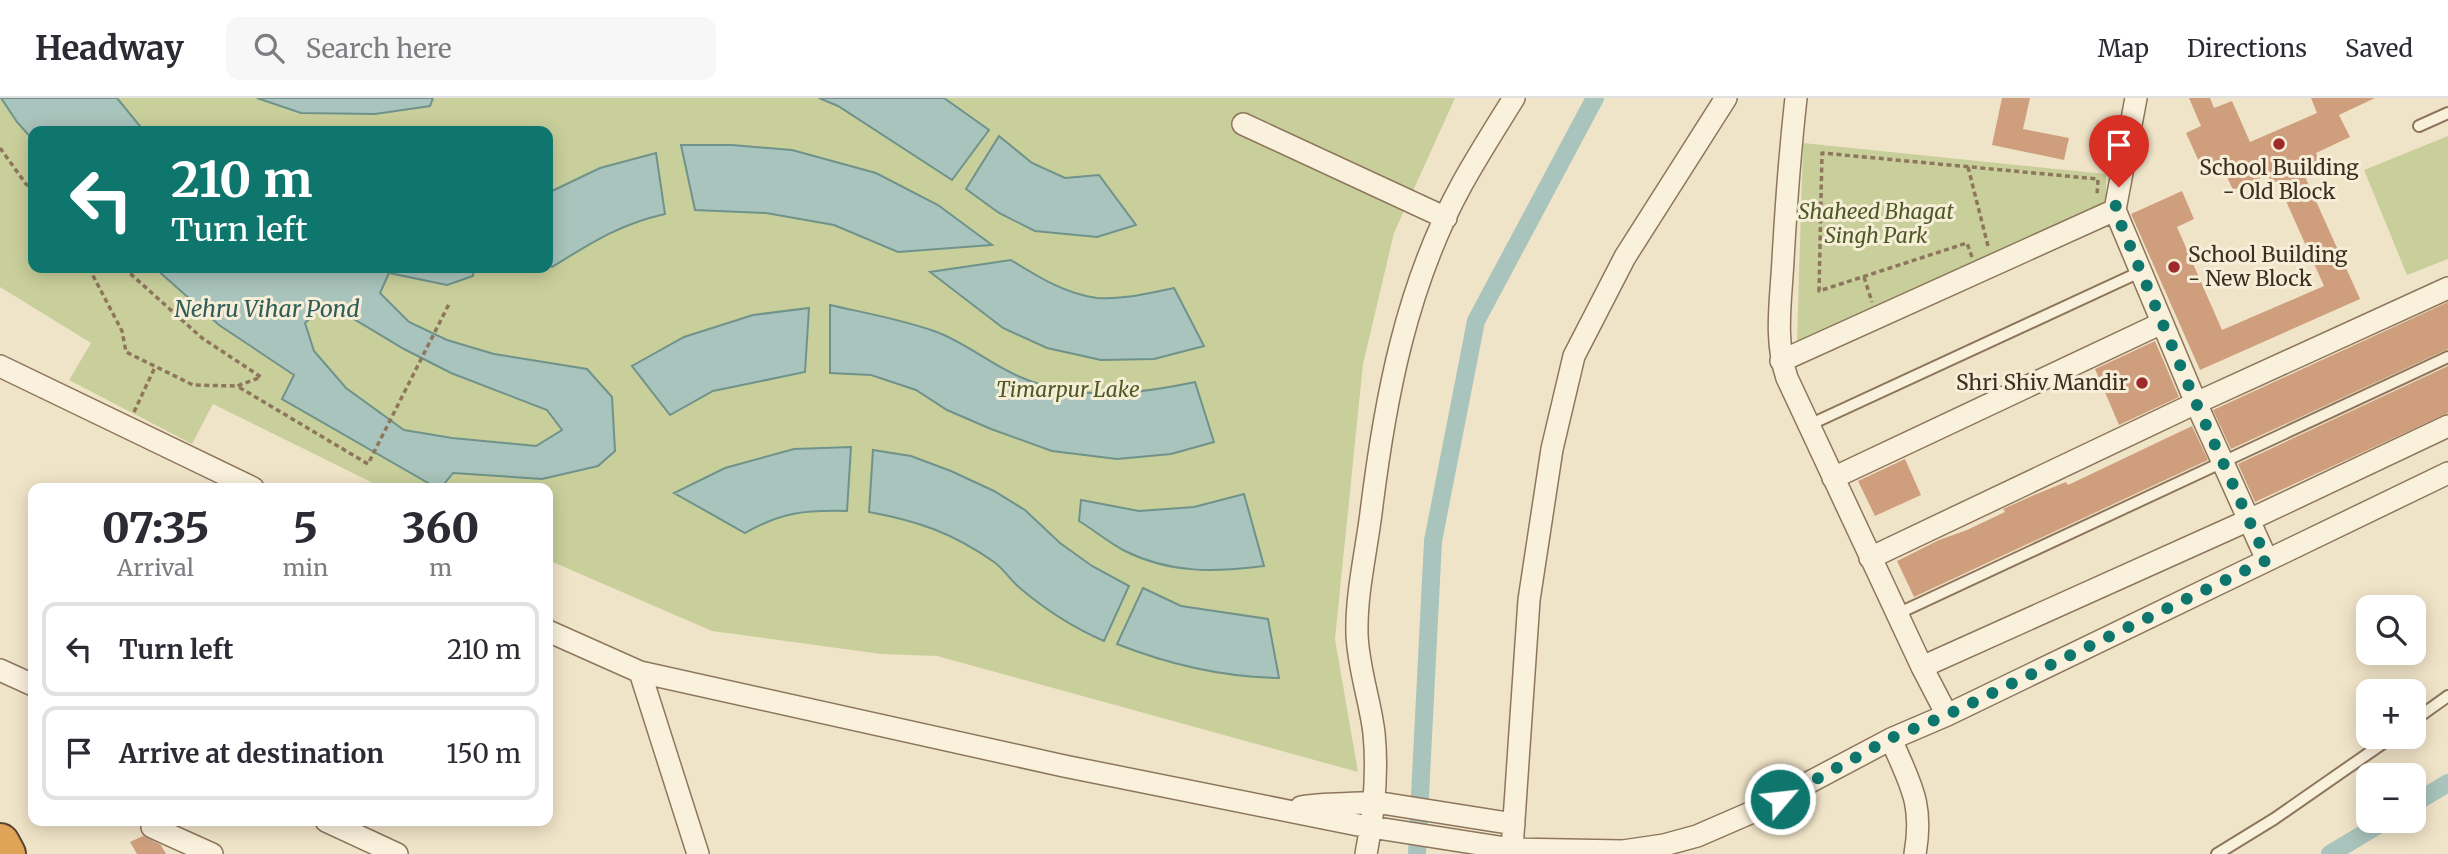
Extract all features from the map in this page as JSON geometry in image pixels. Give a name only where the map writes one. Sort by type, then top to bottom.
[{"type":"highway","points":[[0,843],[6,854]]},
{"type":"street","points":[[1366,854],[1371,827],[1382,803],[1374,732],[1357,635],[1374,489],[1393,370],[1413,299],[1446,218],[1461,185],[1514,98]]},
{"type":"street","points":[[1512,849],[1529,600],[1552,449],[1574,356],[1625,257],[1726,98]]},
{"type":"street","points":[[1796,98],[1788,169],[1779,333],[1781,361],[1870,558],[1947,715]]},
{"type":"street","points":[[2136,98],[2115,210],[2196,403],[2267,560]]},
{"type":"street","points":[[1243,124],[1446,218]]},
{"type":"street","points":[[1781,361],[1878,317],[1974,264],[2115,210]]},
{"type":"street","points":[[1870,558],[2196,403],[2448,288]]},
{"type":"street","points":[[1833,478],[2162,323]]},
{"type":"street","points":[[0,366],[242,483]]},
{"type":"street","points":[[1922,667],[2249,520],[2448,426]]},
{"type":"street","points":[[553,633],[640,672],[1064,766],[1371,827],[1472,844],[1512,849],[1623,851],[1664,845],[1697,836],[1757,810],[1891,738],[1947,715],[2448,473]]},
{"type":"street","points":[[0,670],[28,683]]},
{"type":"street","points":[[640,672],[698,854]]},
{"type":"street","points":[[1891,738],[1916,798],[1919,817],[1915,854]]},
{"type":"street","points":[[1285,810],[1317,803],[1382,803],[1514,824]]},
{"type":"street","points":[[337,826],[397,854]]},
{"type":"street","points":[[152,827],[212,854]]},
{"type":"lane","points":[[2419,126],[2448,113]]},
{"type":"lane","points":[[1809,425],[2140,272]]},
{"type":"lane","points":[[1897,614],[2448,356]]},
{"type":"lane","points":[[2426,712],[2448,696]]},
{"type":"lane","points":[[2217,854],[2274,819],[2375,749]]},
{"type":"path","points":[[0,148],[28,186]]},
{"type":"path","points":[[1974,264],[1967,243],[1819,291],[1822,152],[2098,179],[2096,198]]},
{"type":"path","points":[[1968,167],[1988,248]]},
{"type":"path","points":[[1974,264],[1988,248],[2000,243]]},
{"type":"path","points":[[92,273],[122,331],[126,352],[193,385],[237,386],[261,377],[202,338],[130,273]]},
{"type":"path","points":[[1864,277],[1878,317]]},
{"type":"path","points":[[237,386],[368,464],[449,304]]},
{"type":"path","points":[[127,428],[155,367]]},
{"type":"green space","name":"Timarpur Lake","points":[[0,98],[1455,98],[1394,233],[1363,364],[1335,639],[1358,772],[937,656],[881,654],[712,631],[553,562],[553,483],[373,483],[213,404],[192,444],[69,380],[91,343],[0,287]]},
{"type":"green space","points":[[2448,136],[2448,259],[2407,275],[2364,170]]},
{"type":"green space","name":"Shaheed Bhagat Singh Park","points":[[1803,143],[2106,174],[2106,202],[1797,342]]},
{"type":"water","points":[[1,98],[117,98],[140,126],[28,126],[28,134]]},
{"type":"water","points":[[257,98],[433,98],[430,106],[375,114],[301,113]]},
{"type":"water","points":[[819,98],[944,98],[989,130],[952,180],[838,106]]},
{"type":"water","points":[[999,136],[1032,163],[1065,178],[1099,175],[1136,225],[1097,237],[1035,231],[999,213],[966,189]]},
{"type":"water","points":[[681,145],[732,145],[792,150],[876,173],[938,205],[992,245],[898,252],[834,225],[766,213],[695,210]]},
{"type":"water","points":[[656,153],[665,214],[620,229],[553,266],[553,191],[600,168]]},
{"type":"water","points":[[1011,260],[1041,278],[1085,296],[1126,297],[1174,288],[1204,346],[1154,359],[1101,360],[1047,348],[1003,328],[930,272]]},
{"type":"water","name":"Nehru Vihar Pond","points":[[161,273],[389,273],[380,293],[409,322],[447,340],[494,354],[587,369],[612,397],[615,451],[598,466],[542,479],[453,473],[445,483],[428,483],[282,399],[294,375],[219,325]],"holes":[[[323,306],[352,318],[451,373],[547,410],[562,430],[536,446],[452,438],[404,430],[346,388],[314,351],[305,323]]]},
{"type":"water","name":"Nehru Vihar Pond","points":[[389,273],[473,273],[473,276],[447,285]]},
{"type":"water","points":[[830,305],[934,331],[957,341],[1013,374],[1046,386],[1088,393],[1109,393],[1152,390],[1195,382],[1214,442],[1171,454],[1117,459],[1052,451],[947,410],[916,390],[871,375],[830,373]]},
{"type":"water","points":[[809,308],[805,372],[713,391],[670,415],[632,366],[684,337],[753,315]]},
{"type":"water","points":[[851,447],[847,511],[794,514],[745,533],[674,493],[725,468],[794,449]]},
{"type":"water","points":[[873,450],[911,456],[994,491],[1025,510],[1060,543],[1092,566],[1129,586],[1104,641],[1050,611],[1017,586],[998,565],[964,543],[919,524],[869,512]]},
{"type":"water","points":[[1244,494],[1264,566],[1211,570],[1159,564],[1125,551],[1079,521],[1081,500],[1139,511],[1194,507]]},
{"type":"water","points":[[1143,588],[1181,606],[1268,619],[1279,678],[1196,668],[1117,644]]},
{"type":"building","points":[[2002,98],[2030,98],[2023,129],[2069,138],[2064,160],[1992,145]]},
{"type":"building","points":[[2189,98],[2210,98],[2214,108],[2232,101],[2250,142],[2317,113],[2311,98],[2375,98],[2339,115],[2350,137],[2316,153],[2320,163],[2302,170],[2360,299],[2200,370],[2131,214],[2182,191],[2194,219],[2177,227],[2222,330],[2324,286],[2277,181],[2272,184],[2268,175],[2233,190],[2223,168],[2205,175],[2186,133],[2201,126]]},
{"type":"building","points":[[2448,302],[2448,349],[2231,449],[2213,410]]},
{"type":"building","points":[[2155,341],[2179,397],[2119,425],[2095,369]]},
{"type":"building","points":[[2448,366],[2448,413],[2255,502],[2238,464]]},
{"type":"building","points":[[2192,426],[2208,460],[1914,597],[1897,561],[2005,512],[2003,509],[2066,482],[2068,485]]},
{"type":"building","points":[[1905,459],[1921,495],[1875,516],[1858,481]]},
{"type":"building","points":[[143,836],[161,845],[166,854],[137,854],[130,842]]},
{"type":"waterway","points":[[1417,854],[1433,541],[1476,321],[1595,98]]},
{"type":"waterway","points":[[2426,796],[2448,783]]},
{"type":"waterway","points":[[2330,854],[2365,833]]},
{"type":"place","name":"School Building - Old Block","points":[[2279,144]]},
{"type":"place","name":"School Building - New Block","points":[[2174,267]]},
{"type":"place","name":"Shri Shiv Mandir","points":[[2142,383]]},
{"type":"route","points":[[1780,799],[1891,738],[1947,715],[2267,560],[2196,403],[2115,210],[2119,187]]}]
